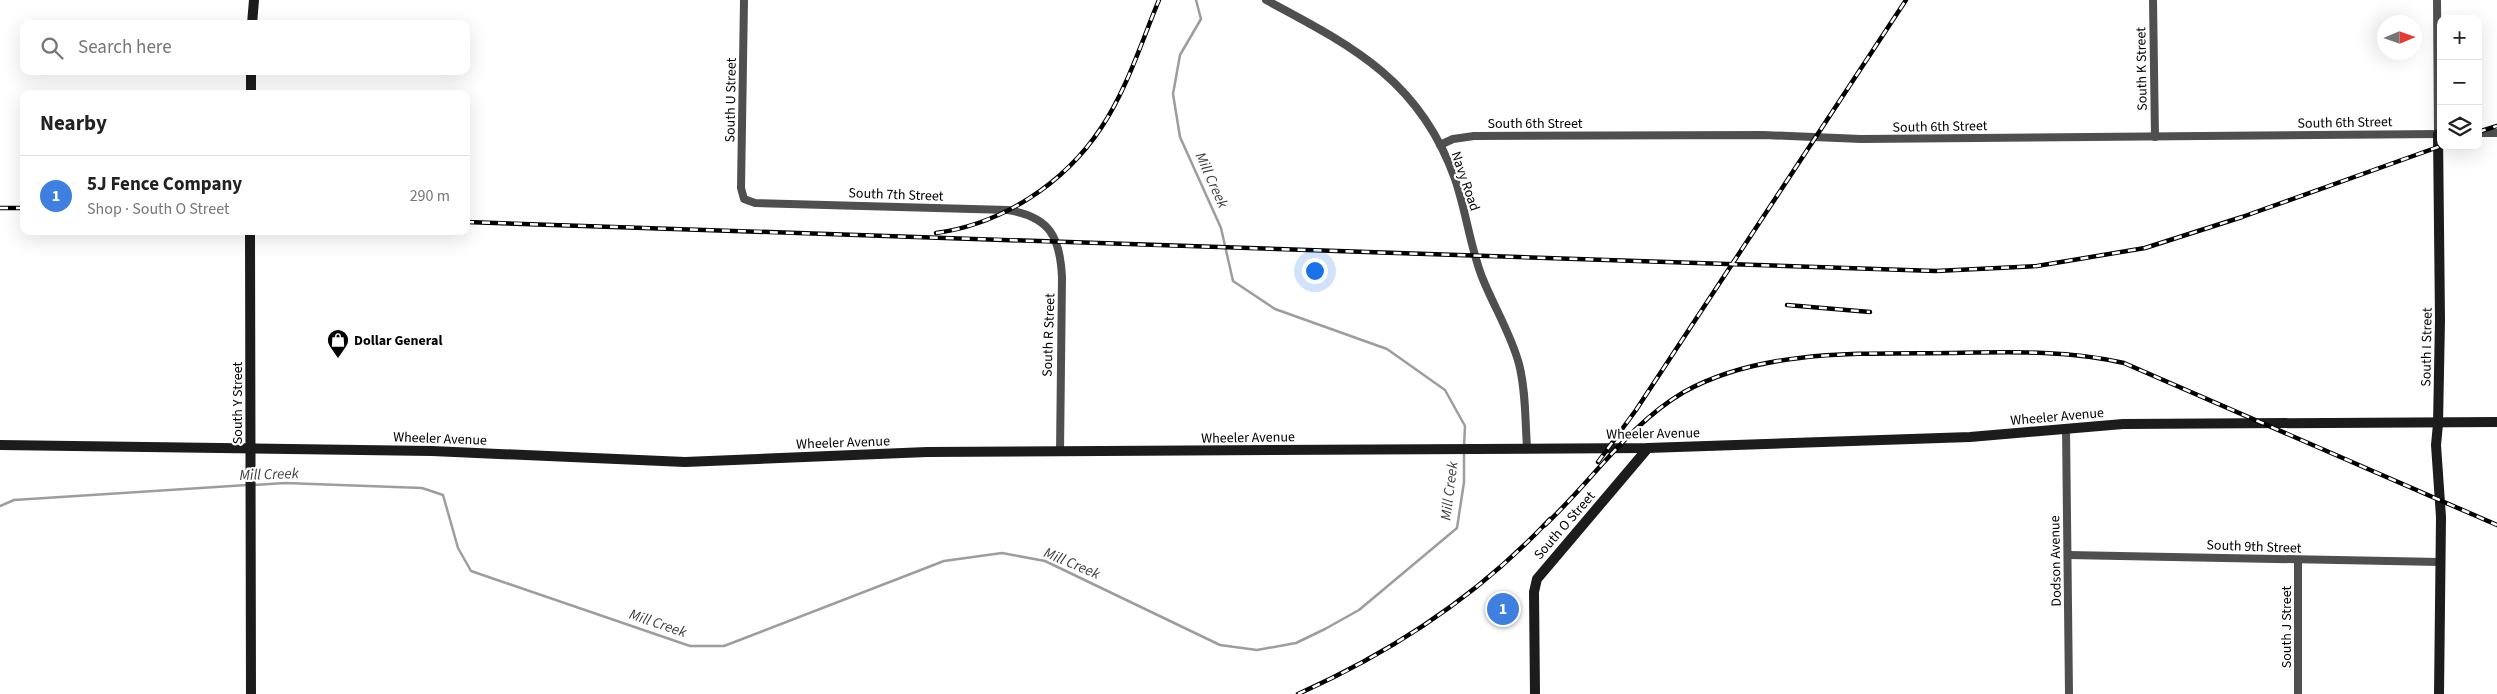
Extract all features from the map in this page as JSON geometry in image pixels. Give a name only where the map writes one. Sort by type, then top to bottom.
[{"type":"main road","points":[[252,20],[254,0]]},
{"type":"main road","points":[[251,75],[251,90]]},
{"type":"main road","name":"South I Street","points":[[2439,694],[2441,517],[2436,445],[2440,299],[2440,150]]},
{"type":"main road","name":"South Y Street","points":[[250,235],[250,694]]},
{"type":"main road","name":"Wheeler Avenue","points":[[0,444],[432,451],[667,462],[927,452],[1484,447],[1648,448],[1961,437],[2066,428],[2180,423],[2438,424],[2497,422]]},
{"type":"main road","name":"South O Street","points":[[1535,694],[1534,592],[1537,579],[1648,448]]},
{"type":"street","name":"South U Street","points":[[744,0],[741,188],[744,199]]},
{"type":"street","name":"Navy Road","points":[[1266,0],[1348,45],[1384,72],[1424,116],[1440,145],[1455,180],[1482,277],[1510,338],[1519,364],[1522,379],[1526,447]]},
{"type":"street","name":"South K Street","points":[[2153,0],[2154,137]]},
{"type":"street","name":"South I Street","points":[[2437,0],[2439,105]]},
{"type":"street","points":[[2482,133],[2497,133]]},
{"type":"street","name":"South 6th Street","points":[[1440,145],[1453,138],[1474,136],[1763,135],[1861,139],[2437,134]]},
{"type":"street","name":"South 7th Street","points":[[744,199],[755,203],[1008,210],[1030,215],[1044,224]]},
{"type":"street","name":"South R Street","points":[[1044,224],[1053,234],[1062,265],[1060,452]]},
{"type":"street","name":"Dodson Avenue","points":[[2066,428],[2069,694]]},
{"type":"street","name":"South 9th Street","points":[[2068,555],[2440,562]]},
{"type":"street","name":"South J Street","points":[[2298,560],[2298,694]]},
{"type":"waterway","name":"Mill Creek","points":[[1196,0],[1201,19],[1180,55],[1173,94],[1180,137],[1221,228],[1233,281],[1275,309],[1387,349],[1445,390],[1465,426],[1464,447]]},
{"type":"waterway","name":"Mill Creek","points":[[252,485],[285,483],[422,488],[443,495],[458,548],[471,571],[690,646],[724,646],[944,561],[1002,553],[1045,561],[1220,645],[1257,650],[1296,643],[1359,610],[1457,528],[1464,482],[1464,453]]},
{"type":"waterway","name":"Mill Creek","points":[[0,506],[14,500],[247,485]]},
{"type":"railway","points":[[936,233],[984,221],[1007,211],[1029,198],[1069,167],[1086,148],[1110,113],[1133,66],[1159,0]]},
{"type":"railway","points":[[1598,462],[1636,410],[1906,0]]},
{"type":"railway","points":[[2482,131],[2497,126]]},
{"type":"railway","points":[[470,222],[1936,271],[2037,266],[2145,248],[2242,217],[2437,147]]},
{"type":"railway","points":[[0,208],[20,208]]},
{"type":"railway","points":[[1787,305],[1870,312]]},
{"type":"railway","points":[[1545,525],[1611,454],[1646,420],[1684,392],[1715,378],[1747,367],[1814,356],[1884,353],[2017,352],[2081,356],[2124,363],[2497,525]]},
{"type":"railway","points":[[1298,694],[1367,660],[1433,619],[1494,572],[1523,547],[1550,519]]},
{"type":"place","name":"Dollar General","points":[[338,359]]},
{"type":"place","name":"5J Fence Company","points":[[1503,609]]}]
